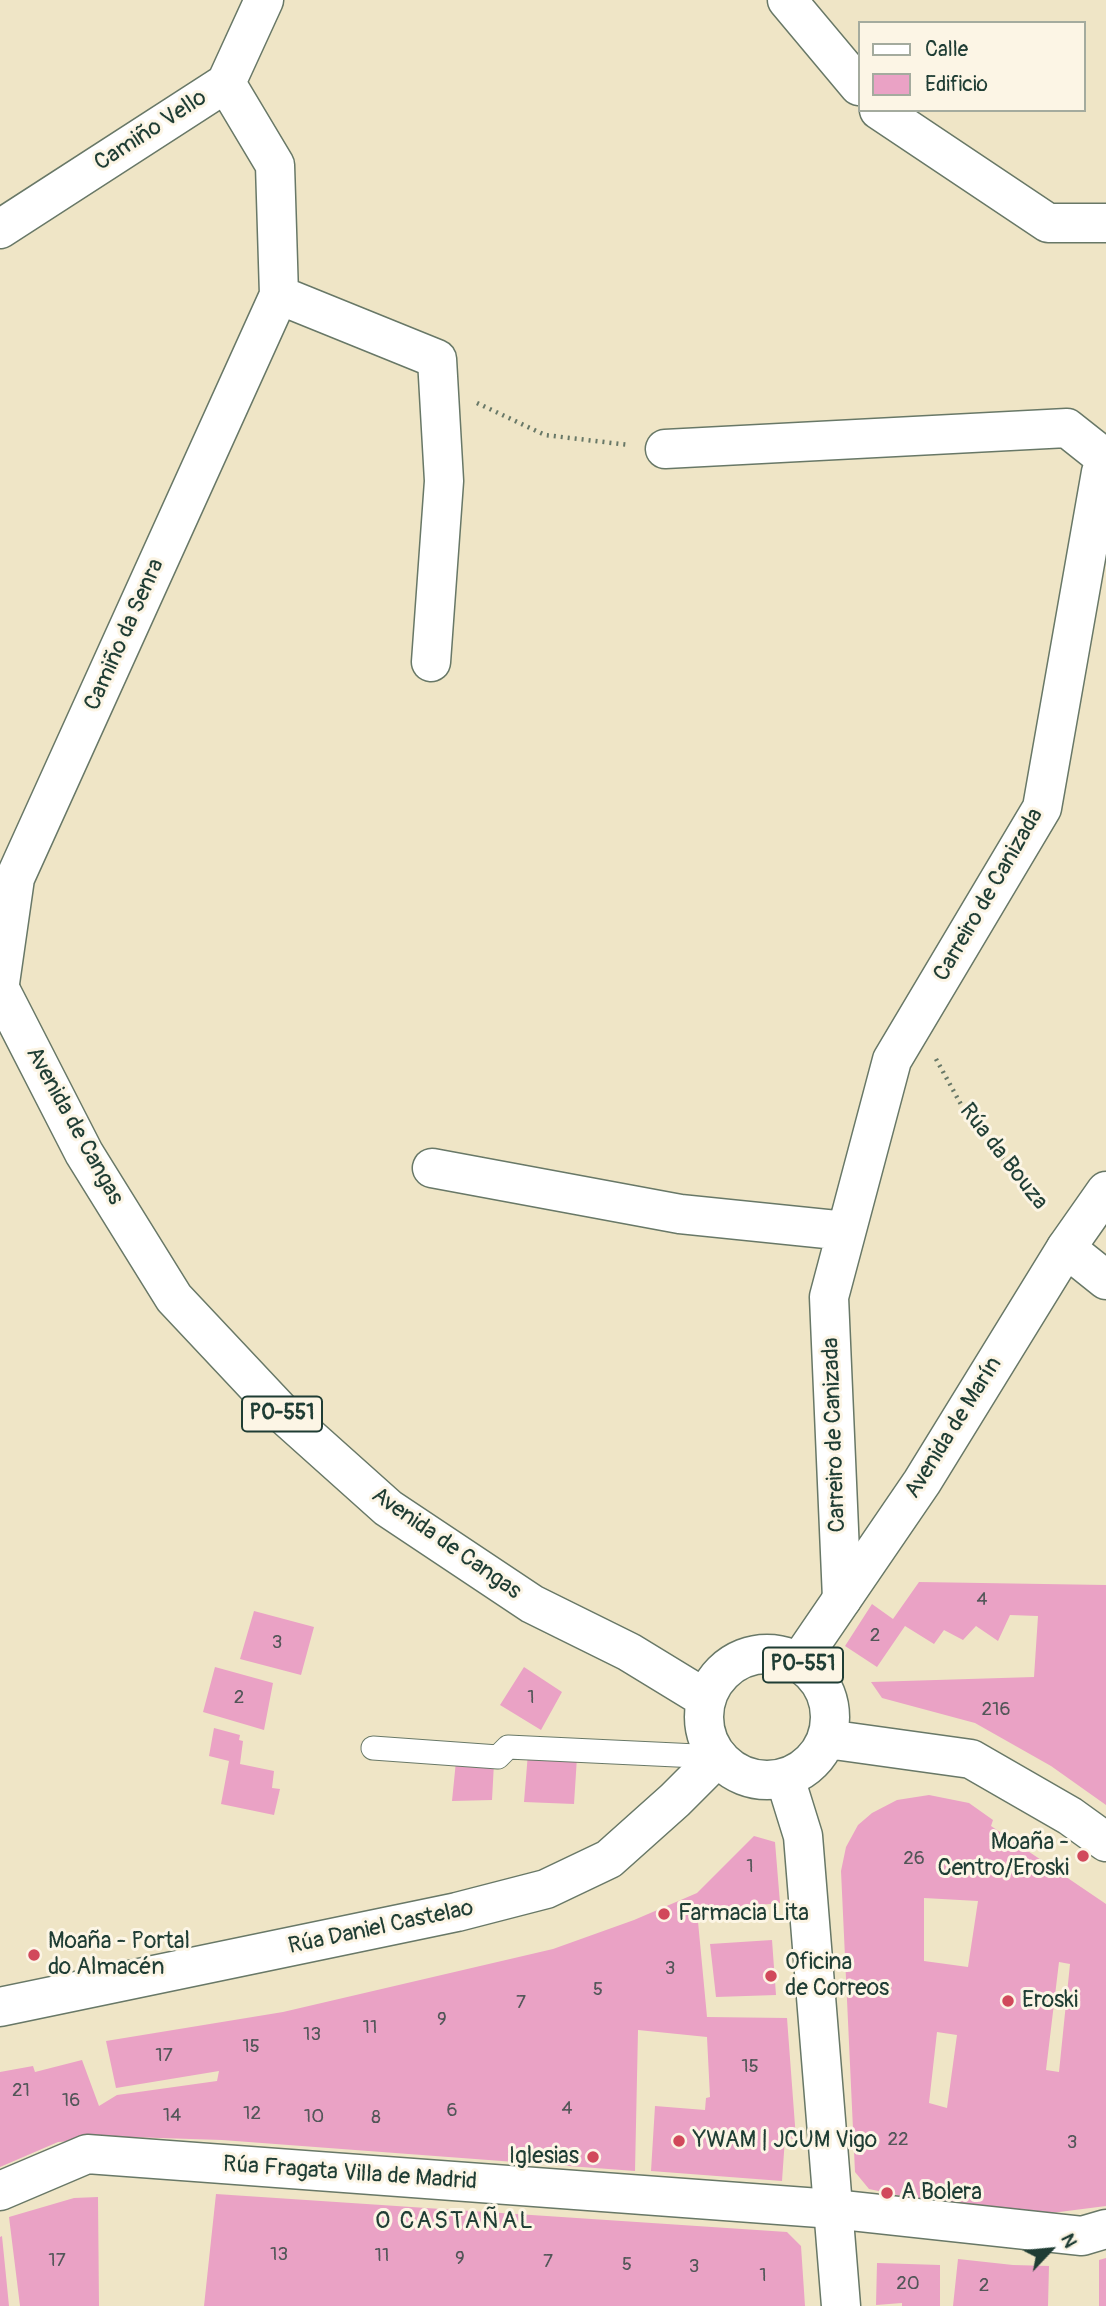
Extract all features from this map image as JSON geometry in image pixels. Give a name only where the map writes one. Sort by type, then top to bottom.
[{"type":"street","name":"Camiño Vello","points":[[0,229],[226,83],[264,0]]},
{"type":"street","points":[[787,0],[858,85]]},
{"type":"street","name":"Camiño da Senra","points":[[0,983],[15,878],[279,295],[275,165],[226,83]]},
{"type":"street","points":[[882,112],[1048,223],[1106,223]]},
{"type":"street","points":[[279,295],[436,359],[444,481],[431,662]]},
{"type":"street","name":"Carreiro de Canizada","points":[[665,449],[1067,428],[1106,461],[1101,472],[1042,808],[892,1060],[829,1297],[842,1599]]},
{"type":"street","name":"Avenida de Cangas","points":[[0,989],[84,1153],[174,1298],[283,1414],[387,1508],[532,1604],[629,1652],[706,1699]]},
{"type":"street","points":[[432,1168],[680,1214],[846,1231]]},
{"type":"street","name":"Avenida de Marín","points":[[799,1662],[922,1482],[1066,1248],[1106,1191]]},
{"type":"street","points":[[1066,1248],[1106,1280]]},
{"type":"street","name":"PO-551","points":[[706,1699],[727,1668],[743,1658],[762,1654],[781,1655],[799,1662],[813,1672],[823,1687],[829,1703],[831,1721],[827,1739]]},
{"type":"street","points":[[706,1699],[704,1719],[708,1740],[718,1757],[749,1778],[767,1781],[785,1778],[804,1770],[818,1756],[827,1739],[971,1759],[1070,1816],[1106,1842]]},
{"type":"street","name":"Rúa Daniel Castelao","points":[[0,2007],[457,1912],[546,1889],[609,1859],[718,1757]]},
{"type":"street","points":[[785,1778],[803,1836],[841,2306]]},
{"type":"street","name":"Rúa Fragata Villa de Madrid","points":[[0,2191],[87,2154],[833,2209],[1082,2236],[1106,2229]]},
{"type":"lane","points":[[373,1748],[498,1757],[508,1747],[718,1757]]},
{"type":"path","points":[[438,385],[545,435],[665,449]]},
{"type":"path","name":"Rúa da Bouza","points":[[915,1022],[969,1119],[1043,1204],[1066,1248]]},
{"type":"building","points":[[919,1582],[1106,1585],[1106,1805],[1051,1766],[975,1723],[882,1698],[871,1682],[1034,1677],[1038,1616],[1010,1615],[998,1641],[976,1626],[963,1640],[944,1630],[934,1644],[905,1626],[877,1667],[845,1646],[872,1604],[893,1619]]},
{"type":"building","points":[[254,1611],[314,1627],[301,1675],[240,1659]]},
{"type":"building","points":[[215,1667],[273,1683],[264,1730],[203,1712]]},
{"type":"building","points":[[524,1667],[562,1692],[541,1730],[500,1705]]},
{"type":"building","points":[[214,1728],[240,1735],[239,1740],[243,1741],[240,1764],[274,1771],[272,1788],[280,1789],[274,1815],[221,1804],[229,1761],[209,1756]]},
{"type":"building","points":[[528,1753],[577,1757],[574,1804],[524,1802]]},
{"type":"building","points":[[456,1761],[494,1763],[492,1800],[452,1801]]},
{"type":"building","points":[[929,1795],[969,1803],[993,1820],[991,1826],[1106,1904],[1106,2206],[1028,2216],[935,2203],[869,2189],[855,2172],[841,1871],[846,1847],[858,1825],[872,1813],[897,1800]],"holes":[[[924,1898],[978,1901],[968,1967],[924,1961]],[[1059,1962],[1070,1964],[1059,2072],[1046,2070]],[[937,2032],[957,2035],[947,2108],[929,2103]]]},
{"type":"building","points":[[754,1836],[775,1842],[780,1903],[697,1911],[707,2017],[787,2018],[796,2139],[785,2138],[782,2181],[651,2171],[655,2106],[705,2110],[706,2098],[710,2097],[707,2037],[638,2030],[635,2171],[222,2140],[129,2137],[58,2142],[0,2167],[0,2072],[33,2066],[35,2072],[82,2060],[99,2106],[117,2095],[217,2081],[219,2071],[116,2088],[106,2041],[283,2012],[553,1949],[634,1920],[697,1893]]},
{"type":"building","points":[[772,1940],[776,1995],[716,1997],[710,1944]]},
{"type":"building","points":[[216,2194],[787,2232],[801,2246],[805,2306],[204,2306]]},
{"type":"building","points":[[98,2197],[99,2306],[20,2306],[9,2217],[74,2198]]},
{"type":"building","points":[[2,2236],[9,2306],[0,2306]]},
{"type":"building","points":[[1106,2258],[1106,2306],[1099,2306],[1099,2260]]},
{"type":"building","points":[[958,2259],[1049,2266],[1048,2306],[953,2306]]},
{"type":"building","points":[[877,2263],[940,2265],[940,2306],[902,2306],[902,2303],[876,2305]]},
{"type":"place","name":"Moaña - Centro/Eroski","points":[[1083,1856]]},
{"type":"place","name":"Farmacia Lita","points":[[664,1914]]},
{"type":"place","name":"Moaña - Portal do Almacén","points":[[34,1955]]},
{"type":"place","name":"Oficina de Correos","points":[[771,1976]]},
{"type":"place","name":"Eroski","points":[[1008,2001]]},
{"type":"place","name":"YWAM | JCUM Vigo","points":[[679,2141]]},
{"type":"place","name":"Iglesias","points":[[593,2157]]},
{"type":"place","name":"A Bolera","points":[[887,2193]]},
{"type":"district","name":"O CASTAÑAL","points":[[455,2222]]}]
